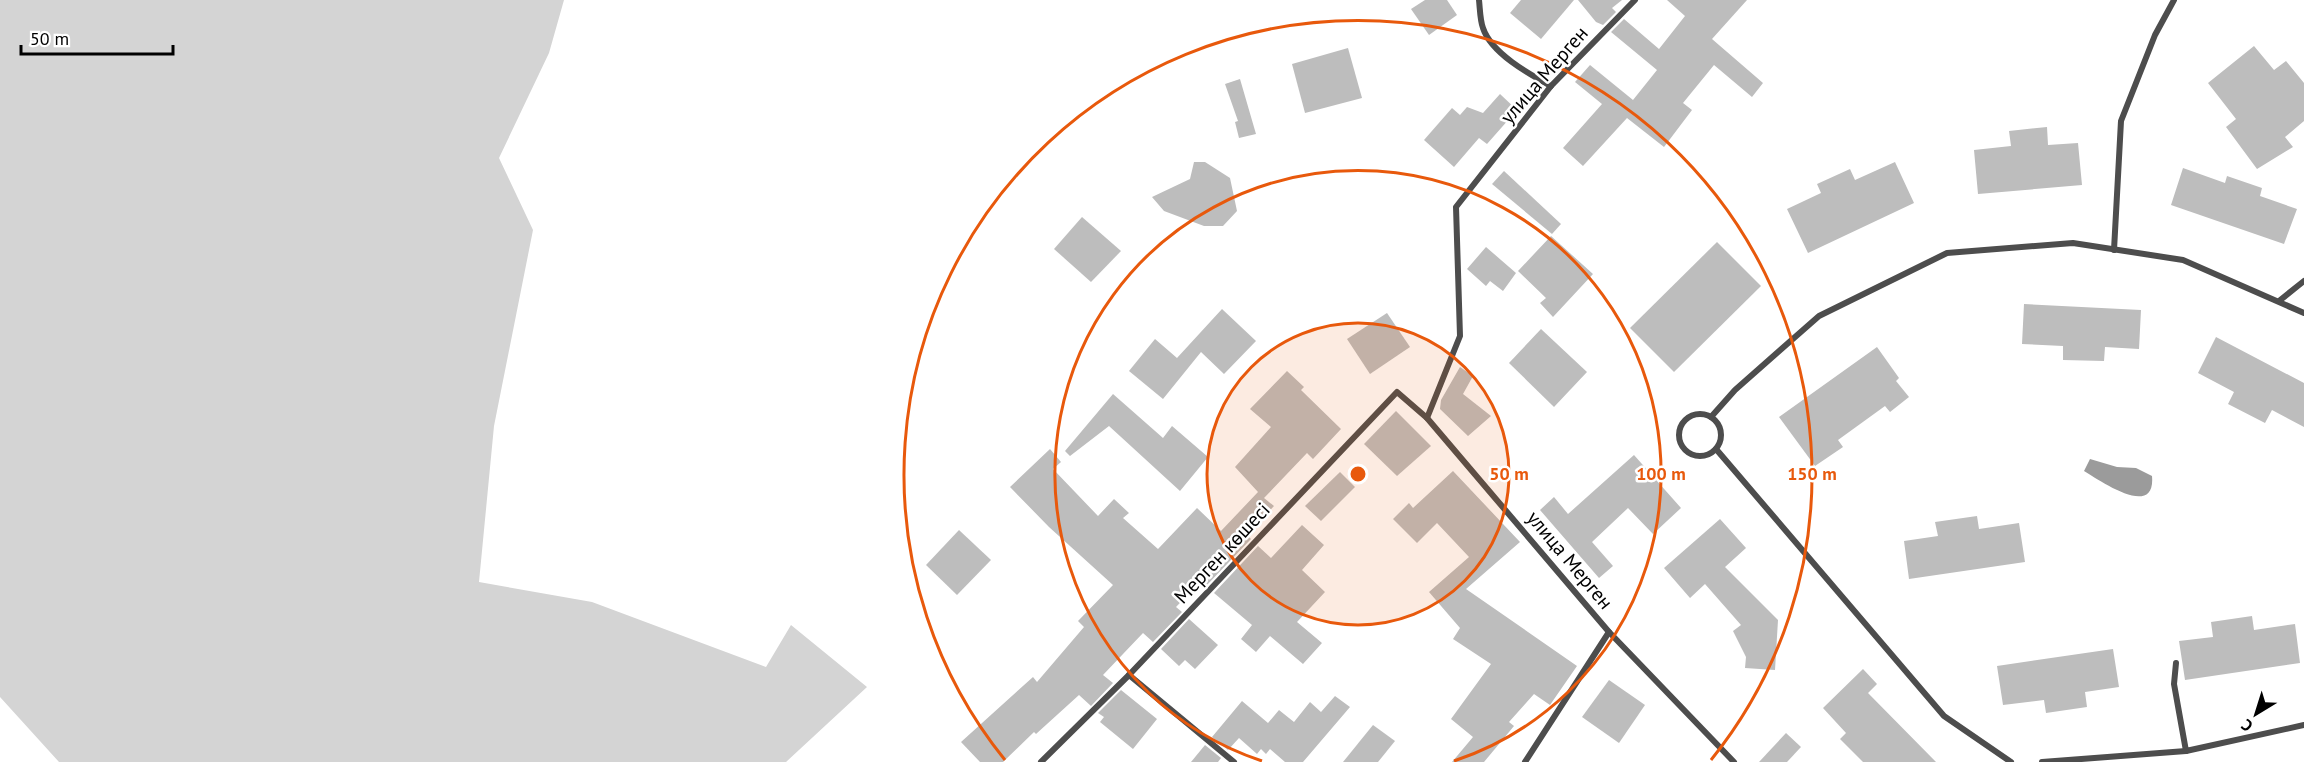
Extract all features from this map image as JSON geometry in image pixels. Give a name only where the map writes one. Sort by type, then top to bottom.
[{"type":"street","points":[[1479,0],[1484,30],[1490,39],[1511,63],[1551,86]]},
{"type":"street","name":"улица Мерген","points":[[1635,0],[1551,86],[1456,207],[1460,336],[1427,418],[1609,632],[1734,762]]},
{"type":"street","points":[[2114,250],[2121,122],[2155,35],[2174,0]]},
{"type":"street","points":[[1711,417],[1735,390],[1819,316],[1947,253],[2073,243],[2183,260],[2304,313]]},
{"type":"street","points":[[2279,301],[2304,281]]},
{"type":"street","name":"Мерген көшесі","points":[[1041,762],[1129,675],[1397,392],[1427,418]]},
{"type":"street","points":[[1699,414],[1711,417],[1719,426],[1721,438],[1716,449],[1707,455],[1695,456],[1684,450],[1679,439],[1680,425],[1688,418],[1699,414]]},
{"type":"street","points":[[1716,449],[1944,716],[2011,762]]},
{"type":"street","points":[[1525,762],[1609,632]]},
{"type":"street","points":[[2176,663],[2174,684],[2186,752]]},
{"type":"street","points":[[1129,675],[1234,762]]},
{"type":"street","points":[[2043,762],[2186,752],[2304,725]]},
{"type":"shaded area","points":[[0,0],[564,0],[549,53],[499,158],[533,230],[494,426],[479,582],[592,602],[766,667],[791,625],[867,687],[786,762],[59,762],[0,697]]},
{"type":"shaded area","points":[[2090,459],[2117,467],[2136,468],[2152,476],[2151,489],[2145,495],[2136,496],[2113,488],[2084,471]]},
{"type":"building","points":[[1425,0],[1447,0],[1457,15],[1429,35],[1411,9]]},
{"type":"building","points":[[1521,0],[1574,0],[1541,39],[1510,13]]},
{"type":"building","points":[[1578,0],[1622,0],[1612,8],[1616,12],[1603,25],[1596,22]]},
{"type":"building","points":[[1667,0],[1747,0],[1712,39],[1763,83],[1752,97],[1714,65],[1683,103],[1692,110],[1664,147],[1627,118],[1583,166],[1563,148],[1602,104],[1575,82],[1590,65],[1633,100],[1657,70],[1611,32],[1624,19],[1659,49],[1685,16]]},
{"type":"building","points":[[2254,46],[2274,70],[2286,61],[2304,83],[2304,121],[2285,137],[2293,147],[2257,169],[2226,127],[2236,119],[2208,83]]},
{"type":"building","points":[[1348,48],[1362,98],[1305,113],[1292,64]]},
{"type":"building","points":[[1240,79],[1256,134],[1239,138],[1235,122],[1238,121],[1225,84]]},
{"type":"building","points":[[1500,94],[1517,110],[1487,144],[1479,138],[1454,167],[1424,140],[1452,108],[1460,115],[1467,107],[1483,113]]},
{"type":"building","points":[[2047,127],[2048,145],[2078,143],[2082,185],[1978,194],[1974,150],[2011,146],[2009,131]]},
{"type":"building","points":[[1194,162],[1205,162],[1230,178],[1237,211],[1223,226],[1204,226],[1164,211],[1152,197],[1190,179]]},
{"type":"building","points":[[1895,162],[1914,203],[1808,253],[1787,209],[1821,193],[1817,184],[1850,169],[1855,180]]},
{"type":"building","points":[[2183,168],[2225,183],[2227,176],[2262,188],[2260,196],[2297,209],[2284,244],[2171,205]]},
{"type":"building","points":[[1504,171],[1561,224],[1552,234],[1492,184]]},
{"type":"building","points":[[1082,217],[1121,251],[1091,282],[1054,249]]},
{"type":"building","points":[[1551,236],[1593,274],[1553,317],[1540,303],[1546,298],[1518,271]]},
{"type":"building","points":[[1717,242],[1761,286],[1674,372],[1630,328]]},
{"type":"building","points":[[1486,247],[1516,273],[1503,291],[1490,281],[1486,286],[1467,269]]},
{"type":"building","points":[[2024,304],[2141,310],[2139,349],[2105,347],[2104,361],[2063,360],[2063,346],[2022,344]]},
{"type":"building","points":[[1222,309],[1256,341],[1224,374],[1201,352],[1163,399],[1129,371],[1155,339],[1177,358]]},
{"type":"building","points":[[1387,313],[1410,347],[1370,374],[1347,339]]},
{"type":"building","points":[[1541,329],[1587,372],[1554,407],[1509,363]]},
{"type":"building","points":[[2216,337],[2304,383],[2304,427],[2272,410],[2265,423],[2228,404],[2234,392],[2198,373]]},
{"type":"building","points":[[1877,347],[1899,378],[1896,381],[1909,397],[1890,412],[1885,406],[1838,440],[1843,447],[1815,466],[1779,417]]},
{"type":"building","points":[[1460,367],[1473,376],[1463,394],[1491,416],[1468,436],[1440,409],[1441,400]]},
{"type":"building","points":[[1287,371],[1304,387],[1301,390],[1341,429],[1313,459],[1307,453],[1264,498],[1274,506],[1247,535],[1251,539],[1206,586],[1201,581],[1176,607],[1182,612],[1153,642],[1143,633],[1103,675],[1113,683],[1091,706],[1079,695],[1036,734],[1034,732],[1003,762],[980,762],[961,742],[1033,677],[1037,682],[1084,627],[1078,621],[1113,585],[1049,527],[1010,487],[1050,449],[1061,462],[1053,469],[1098,516],[1114,499],[1129,513],[1123,518],[1158,549],[1197,508],[1221,531],[1258,492],[1235,467],[1271,427],[1250,409]]},
{"type":"building","points":[[1113,394],[1163,438],[1172,426],[1208,457],[1180,491],[1109,426],[1070,456],[1065,451]]},
{"type":"building","points":[[1396,411],[1431,446],[1397,476],[1364,444]]},
{"type":"building","points":[[1634,455],[1681,508],[1653,534],[1628,508],[1592,542],[1613,566],[1599,578],[1540,510],[1554,497],[1568,514]]},
{"type":"building","points":[[1453,471],[1520,542],[1466,589],[1577,666],[1550,705],[1534,694],[1509,722],[1514,726],[1484,762],[1452,762],[1473,737],[1451,719],[1491,664],[1453,639],[1460,628],[1429,592],[1469,557],[1437,523],[1417,543],[1393,519],[1409,503],[1413,508]]},
{"type":"building","points":[[1340,472],[1355,487],[1321,521],[1305,506]]},
{"type":"building","points":[[1977,516],[1979,529],[2019,523],[2025,562],[1909,579],[1904,541],[1938,536],[1935,522]]},
{"type":"building","points":[[1720,519],[1746,548],[1725,567],[1778,620],[1775,670],[1745,668],[1746,657],[1733,631],[1741,625],[1705,584],[1690,598],[1664,568]]},
{"type":"building","points":[[1302,525],[1324,545],[1302,570],[1325,592],[1297,622],[1322,643],[1303,664],[1270,636],[1256,652],[1241,639],[1252,625],[1214,593],[1258,546],[1271,558]]},
{"type":"building","points":[[959,530],[991,560],[957,595],[926,565]]},
{"type":"building","points":[[2252,616],[2254,630],[2295,624],[2300,663],[2185,680],[2179,641],[2213,637],[2211,622]]},
{"type":"building","points":[[1189,619],[1218,645],[1195,669],[1185,660],[1179,666],[1161,649]]},
{"type":"building","points":[[2113,649],[2119,687],[2085,692],[2087,707],[2046,713],[2044,700],[2003,705],[1997,666]]},
{"type":"building","points":[[1863,669],[1877,684],[1868,693],[1936,762],[1863,762],[1840,739],[1846,733],[1823,708]]},
{"type":"building","points":[[1609,680],[1645,705],[1619,743],[1582,717]]},
{"type":"building","points":[[1121,690],[1157,719],[1133,749],[1100,722],[1104,717],[1098,713]]},
{"type":"building","points":[[1335,696],[1350,707],[1303,762],[1285,762],[1270,749],[1266,754],[1261,749],[1257,754],[1239,738],[1228,750],[1212,737],[1242,701],[1268,723],[1279,710],[1294,722],[1310,702],[1321,712]]},
{"type":"building","points":[[1373,725],[1395,741],[1378,762],[1343,762]]},
{"type":"building","points":[[1786,733],[1801,747],[1787,762],[1759,762]]},
{"type":"building","points":[[1205,745],[1221,758],[1218,762],[1191,762]]}]
